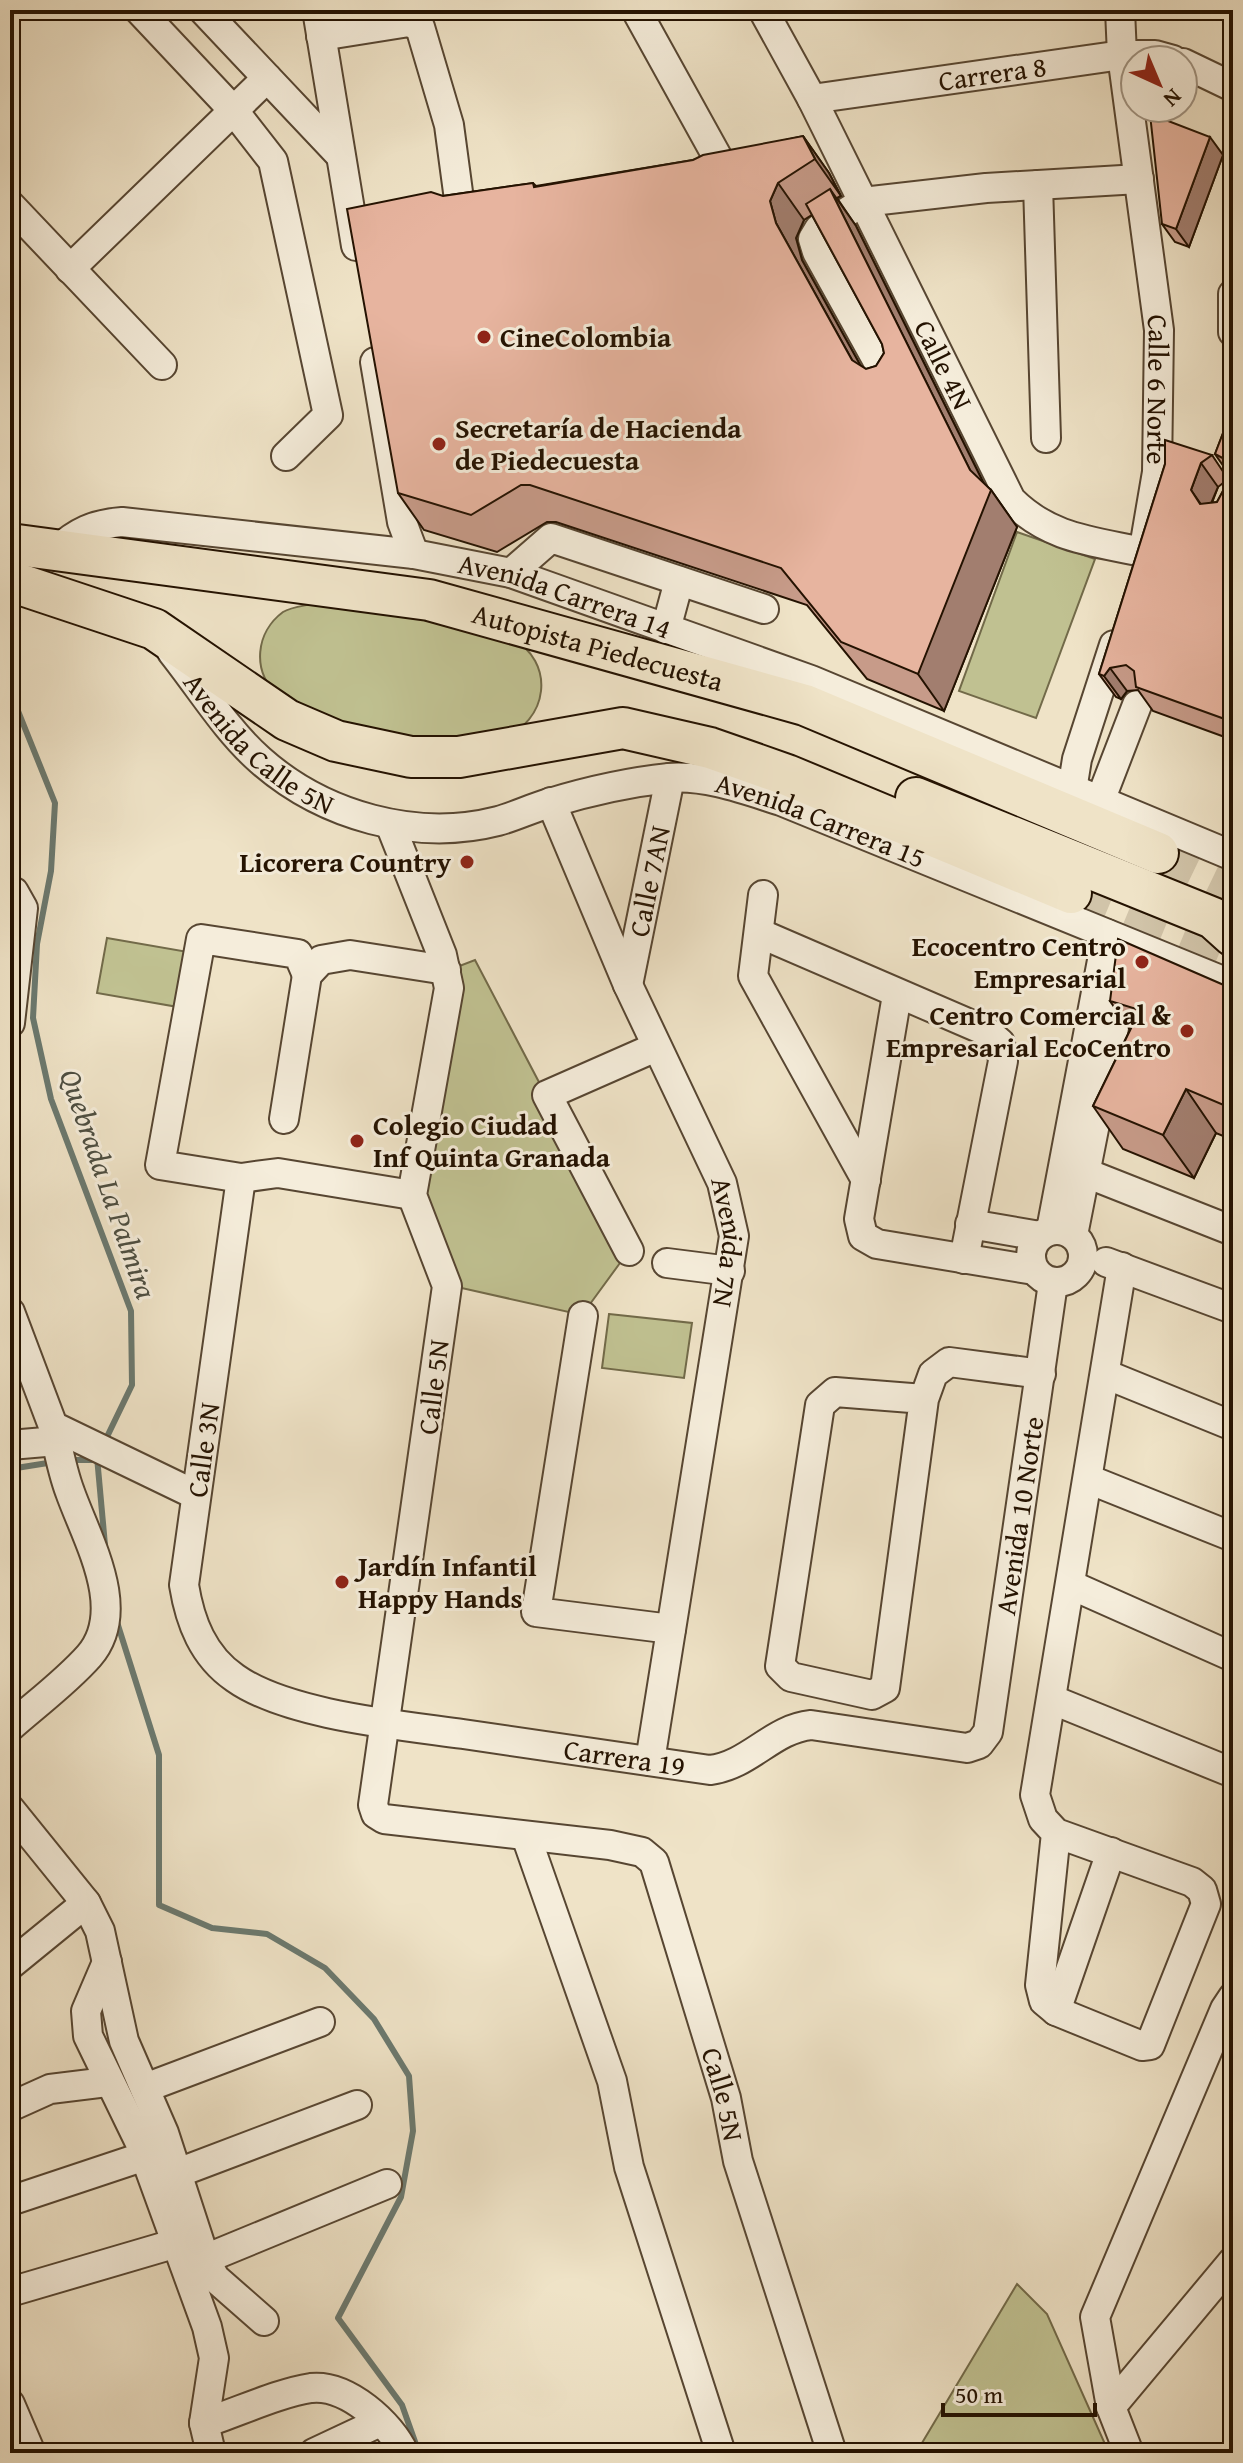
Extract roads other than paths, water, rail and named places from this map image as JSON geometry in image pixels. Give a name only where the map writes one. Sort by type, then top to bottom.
[{"type":"highway","name":"Autopista Piedecuesta","points":[[10,544],[429,600],[805,705],[1158,853]]},
{"type":"highway","points":[[10,581],[154,629],[287,720],[319,735],[370,751],[411,757],[459,757],[623,728],[694,719],[756,734],[1213,918],[1233,936]]},
{"type":"highway","points":[[633,657],[700,698],[807,734],[1219,900],[1233,899]]},
{"type":"highway","points":[[623,728],[710,748],[787,775],[1071,893]]},
{"type":"street","points":[[139,10],[234,111],[273,161],[328,415],[286,456]]},
{"type":"street","points":[[203,10],[340,155]]},
{"type":"street","points":[[636,10],[724,169],[717,180],[685,184]]},
{"type":"street","name":"Calle 4N","points":[[763,10],[812,99],[1011,500],[1029,518],[1056,533],[1139,565]]},
{"type":"street","name":"Calle 6 Norte","points":[[1120,10],[1122,44]]},
{"type":"street","points":[[361,278],[319,23],[409,22],[420,27],[449,125],[463,214],[498,212]]},
{"type":"street","name":"Carrera 8","points":[[812,99],[1119,55]]},
{"type":"street","points":[[1199,71],[1233,87]]},
{"type":"street","points":[[70,269],[267,78]]},
{"type":"street","name":"Calle 6 Norte","points":[[1131,124],[1159,330],[1157,472],[1139,565]]},
{"type":"street","points":[[893,389],[817,252],[813,239],[819,229],[863,202],[1038,185],[1139,179]]},
{"type":"street","points":[[1038,185],[1046,438]]},
{"type":"street","points":[[10,205],[162,365]]},
{"type":"street","points":[[1233,294],[1233,332]]},
{"type":"street","points":[[371,339],[402,522],[402,553],[382,594]]},
{"type":"street","name":"Avenida Carrera 14","points":[[56,551],[75,534],[100,524],[122,522],[402,553],[511,573],[811,680],[1233,856]]},
{"type":"street","points":[[511,573],[551,538],[764,609]]},
{"type":"street","points":[[666,629],[679,581]]},
{"type":"street","points":[[1060,785],[1077,759],[1123,618]]},
{"type":"street","name":"Avenida Calle 5N","points":[[154,629],[263,763],[300,790],[352,814],[390,824]]},
{"type":"street","points":[[1100,801],[1137,705]]},
{"type":"street","name":"Avenida Carrera 15","points":[[390,824],[438,828],[497,821],[551,802],[670,778],[724,783],[781,801],[1223,981],[1233,982]]},
{"type":"street","name":"Calle 7AN","points":[[628,985],[670,778]]},
{"type":"street","name":"Avenida 7N","points":[[551,802],[628,985],[722,1183],[734,1236],[650,1761]]},
{"type":"street","points":[[284,1119],[307,975],[298,954],[201,939],[160,1165],[241,1178],[278,1173],[412,1195],[449,988],[446,970],[390,824]]},
{"type":"street","points":[[10,1023],[23,908],[14,892]]},
{"type":"street","points":[[763,895],[753,976],[866,1180]]},
{"type":"street","points":[[759,933],[986,1031],[1000,1043],[1003,1061],[964,1259]]},
{"type":"street","points":[[1062,1239],[1086,1173],[1119,939]]},
{"type":"street","points":[[897,995],[859,1219],[863,1236],[877,1244],[1044,1276],[1075,1276],[1062,1239],[1119,939]]},
{"type":"street","points":[[307,975],[321,960],[350,955],[446,970]]},
{"type":"street","points":[[629,1251],[547,1095],[656,1047]]},
{"type":"street","points":[[1086,1173],[1233,1231]]},
{"type":"street","name":"Calle 3N","points":[[241,1178],[184,1585],[189,1617],[207,1652],[232,1676],[259,1693]]},
{"type":"street","name":"Calle 5N","points":[[412,1195],[447,1286],[373,1805],[376,1814],[384,1819],[610,1845],[642,1852],[654,1862],[726,2098],[738,2161],[832,2453]]},
{"type":"street","points":[[970,1224],[1062,1239],[1122,1267],[1233,1309]]},
{"type":"street","name":"Avenida 10 Norte","points":[[979,1744],[988,1732],[1041,1374],[1044,1276],[1030,1258],[1032,1246],[1062,1239]]},
{"type":"street","points":[[667,1263],[730,1271]]},
{"type":"street","points":[[1056,1833],[1040,1985],[1044,2001],[1056,2011],[1142,2046],[1150,2045],[1206,1904],[1202,1890],[1192,1882],[1056,1833],[1043,1819],[1035,1795],[1122,1267]]},
{"type":"street","points":[[10,1312],[102,1580],[106,1614],[102,1632],[90,1655],[10,1727]]},
{"type":"street","points":[[583,1316],[536,1612],[671,1629]]},
{"type":"street","points":[[924,1399],[835,1392],[820,1405],[780,1666],[791,1677],[872,1695],[885,1688],[924,1399],[933,1374],[949,1362],[1041,1374]]},
{"type":"street","points":[[1105,1374],[1233,1426]]},
{"type":"street","points":[[10,1445],[56,1439],[89,1444],[196,1495]]},
{"type":"street","points":[[1088,1479],[1233,1537]]},
{"type":"street","points":[[1071,1585],[1233,1657]]},
{"type":"street","name":"Carrera 19","points":[[259,1693],[385,1723],[710,1770],[731,1767],[784,1732],[811,1725],[967,1748],[979,1744]]},
{"type":"street","points":[[1053,1700],[1233,1773]]},
{"type":"street","points":[[10,1809],[86,1903],[100,1931],[124,2041],[145,2088],[205,2259],[215,2278],[264,2321]]},
{"type":"street","points":[[526,1836],[612,2081],[629,2167],[721,2453]]},
{"type":"street","points":[[1056,2011],[1111,1852]]},
{"type":"street","points":[[10,1965],[86,1903]]},
{"type":"street","points":[[107,1962],[86,2011],[88,2036],[107,2082],[145,2156],[207,2327],[214,2358],[204,2423],[211,2453]]},
{"type":"street","points":[[1129,2453],[1111,2407],[1095,2317],[1225,2009],[1233,1997]]},
{"type":"street","points":[[145,2088],[320,2022]]},
{"type":"street","points":[[10,2107],[50,2089],[107,2082]]},
{"type":"street","points":[[175,2174],[357,2105]]},
{"type":"street","points":[[10,2201],[145,2156]]},
{"type":"street","points":[[205,2259],[387,2184]]},
{"type":"street","points":[[10,2292],[177,2243]]},
{"type":"street","points":[[1111,2407],[1233,2261]]},
{"type":"street","points":[[204,2423],[313,2388],[345,2396],[396,2435],[404,2453]]},
{"type":"street","points":[[10,2404],[31,2453]]},
{"type":"street","points":[[314,2453],[380,2422]]},
{"type":"waterway","name":"Quebrada La Palmira","points":[[12,696],[55,803],[51,871],[37,944],[33,1018],[51,1099],[131,1311],[132,1385],[104,1443]]},
{"type":"waterway","name":"Quebrada La Palmira","points":[[97,1457],[105,1545]]},
{"type":"waterway","points":[[69,1460],[96,1460]]},
{"type":"waterway","points":[[10,1469],[54,1462]]},
{"type":"waterway","name":"Quebrada La Palmira","points":[[116,1619],[159,1755],[159,1905],[212,1928],[267,1934],[325,1968],[374,2019],[409,2076],[413,2131],[401,2197],[338,2318],[402,2405],[419,2453]]},
{"type":"tunnel","points":[[1158,853],[1233,889]]},
{"type":"tunnel","points":[[1071,893],[1233,960]]},
{"type":"place","name":"CineColombia","points":[[484,337]]},
{"type":"place","name":"Secretaría de Hacienda de Piedecuesta","points":[[439,444]]},
{"type":"place","name":"Licorera Country","points":[[467,862]]},
{"type":"place","name":"Ecocentro Centro Empresarial","points":[[1142,962]]},
{"type":"place","name":"Centro Comercial & Empresarial EcoCentro","points":[[1187,1031]]},
{"type":"place","name":"Colegio Ciudad Inf Quinta Granada","points":[[357,1141]]},
{"type":"place","name":"Jardín Infantil Happy Hands","points":[[342,1582]]}]
